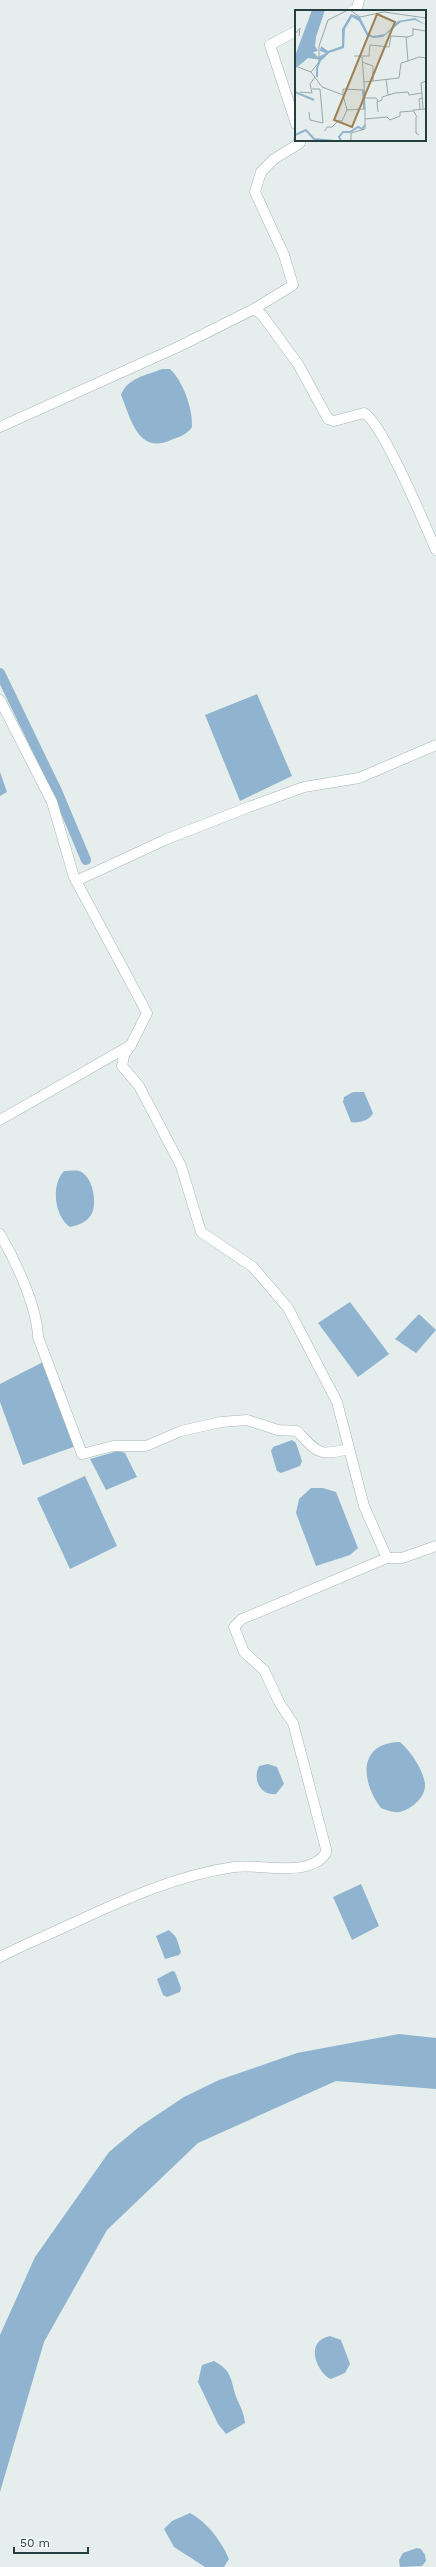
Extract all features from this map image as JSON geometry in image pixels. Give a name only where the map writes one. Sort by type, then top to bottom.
[{"type":"street","points":[[355,10],[358,9],[360,0]]},
{"type":"street","points":[[295,32],[270,45],[295,121]]},
{"type":"street","points":[[0,428],[180,346],[254,309],[293,285],[284,255],[255,192],[261,172],[274,159],[300,143],[299,141]]},
{"type":"street","points":[[254,309],[262,315],[298,364],[328,419],[334,421],[364,413],[369,416],[386,445],[436,550]]},
{"type":"street","points":[[0,702],[52,802],[76,881],[147,1013],[131,1045],[124,1055],[122,1066],[139,1086],[181,1166],[201,1232],[253,1267],[288,1308],[337,1402],[364,1506],[387,1558]]},
{"type":"street","points":[[76,881],[167,839],[249,807],[304,787],[359,778],[436,745]]},
{"type":"street","points":[[0,1120],[131,1045]]},
{"type":"street","points":[[0,1234],[9,1250],[26,1293],[38,1327],[38,1337],[82,1454],[113,1446],[146,1446],[198,1426],[247,1420],[278,1430],[297,1431],[317,1452],[329,1454],[349,1449]]},
{"type":"street","points":[[0,1957],[103,1910],[189,1876],[236,1867],[274,1869],[299,1867],[322,1859],[326,1853],[326,1849],[294,1723],[280,1704],[264,1670],[244,1652],[234,1628],[242,1619],[387,1558],[402,1558],[436,1546]]},
{"type":"water","points":[[162,369],[170,369],[175,374],[183,388],[191,412],[192,427],[186,433],[174,439],[160,443],[151,443],[143,439],[137,432],[121,395],[124,389],[133,381],[144,375]]},
{"type":"water","points":[[257,694],[292,776],[240,801],[205,715]]},
{"type":"water","points":[[0,772],[7,792],[0,796]]},
{"type":"water","points":[[353,1092],[364,1092],[373,1113],[370,1118],[364,1121],[351,1122],[343,1102],[344,1097]]},
{"type":"water","points":[[64,1171],[79,1171],[84,1174],[91,1184],[94,1198],[93,1210],[89,1218],[82,1223],[70,1227],[60,1215],[56,1200],[57,1184]]},
{"type":"water","points":[[350,1302],[389,1354],[358,1377],[318,1323]]},
{"type":"water","points":[[419,1314],[436,1330],[416,1353],[395,1339]]},
{"type":"water","points":[[45,1361],[76,1446],[23,1465],[0,1402],[0,1384]]},
{"type":"water","points":[[292,1440],[296,1443],[302,1461],[300,1466],[281,1473],[277,1471],[271,1451],[273,1447]]},
{"type":"water","points":[[118,1451],[125,1453],[137,1477],[106,1490],[90,1459]]},
{"type":"water","points":[[85,1476],[117,1546],[70,1569],[37,1498]]},
{"type":"water","points":[[311,1488],[323,1488],[336,1492],[358,1548],[350,1555],[316,1566],[296,1513],[299,1499]]},
{"type":"water","points":[[400,1742],[419,1767],[424,1778],[425,1789],[423,1794],[413,1806],[404,1811],[394,1812],[381,1808],[374,1798],[369,1787],[367,1766],[370,1756],[376,1749],[386,1744]]},
{"type":"water","points":[[268,1764],[277,1767],[284,1784],[276,1794],[271,1794],[262,1790],[257,1782],[257,1771],[259,1766]]},
{"type":"water","points":[[361,1884],[379,1926],[352,1940],[333,1897]]},
{"type":"water","points":[[169,1930],[176,1937],[181,1952],[179,1955],[165,1959],[156,1936]]},
{"type":"water","points":[[172,1971],[175,1972],[181,1988],[180,1992],[167,1997],[163,1995],[157,1979]]},
{"type":"water","points":[[399,2034],[436,2038],[436,2089],[336,2081],[198,2143],[107,2230],[44,2342],[0,2492],[0,2335],[35,2257],[109,2152],[139,2127],[184,2097],[219,2080],[297,2053]]},
{"type":"water","points":[[330,2336],[341,2340],[350,2364],[345,2373],[331,2379],[326,2376],[318,2365],[315,2351],[317,2345],[322,2339]]},
{"type":"water","points":[[214,2361],[228,2373],[245,2419],[245,2423],[226,2434],[218,2424],[198,2382],[202,2365]]},
{"type":"water","points":[[190,2513],[208,2527],[222,2546],[229,2559],[224,2567],[205,2567],[174,2547],[164,2529],[172,2521]]},
{"type":"water","points":[[417,2548],[421,2549],[425,2555],[426,2561],[422,2566],[400,2567],[399,2560],[403,2553]]},
{"type":"waterway","points":[[0,673],[57,791],[86,860]]}]
